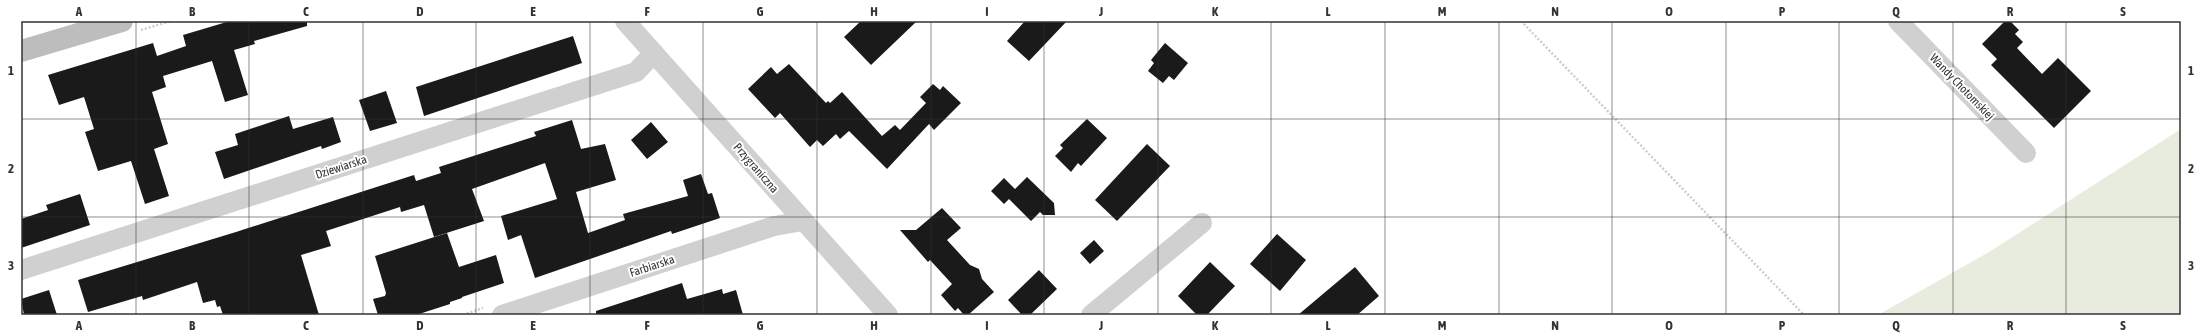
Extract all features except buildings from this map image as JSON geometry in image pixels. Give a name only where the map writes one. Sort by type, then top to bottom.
[{"type":"street","points":[[21,51],[122,21]]},
{"type":"street","name":"Przygraniczna","points":[[624,21],[888,315]]},
{"type":"street","name":"Wandy Chotomskiej","points":[[1898,21],[2026,153]]},
{"type":"street","name":"Dziewiarska","points":[[21,270],[636,72],[654,53]]},
{"type":"street","name":"Farbiarska","points":[[502,315],[774,226],[803,221]]},
{"type":"street","points":[[1091,315],[1202,223]]},
{"type":"path","points":[[1521,21],[1804,315]]},
{"type":"shaded area","points":[[2181,129],[2181,315],[1878,315],[1989,252]]}]
